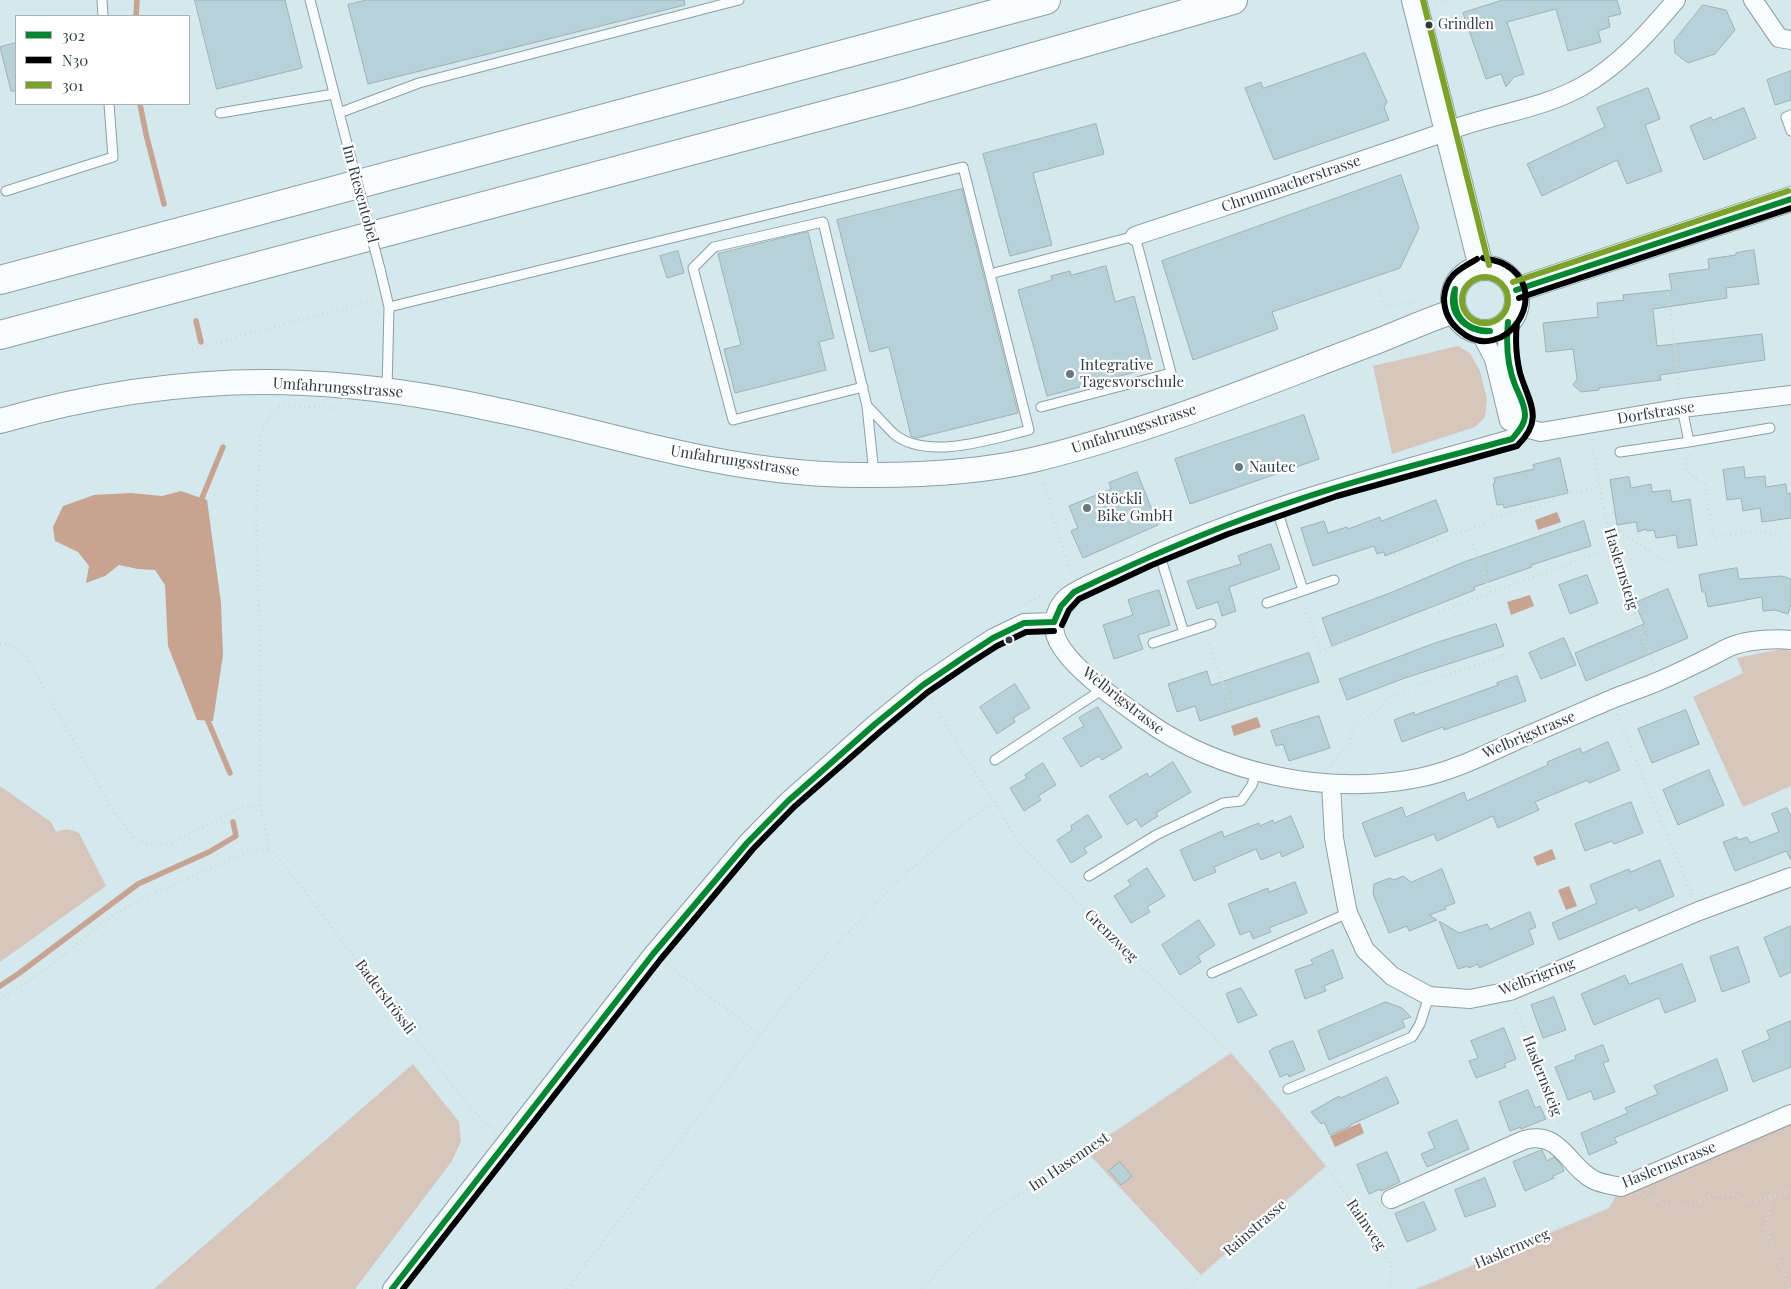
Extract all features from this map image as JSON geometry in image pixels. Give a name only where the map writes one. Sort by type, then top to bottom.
[{"type":"highway","points":[[0,280],[1046,0]]},
{"type":"highway","points":[[0,335],[904,94],[1233,0]]},
{"type":"main road","points":[[1423,3],[1447,132],[1481,267]]},
{"type":"main road","points":[[1516,290],[1791,199]]},
{"type":"main road","points":[[1481,267],[1502,272],[1510,279],[1516,290],[1517,306],[1508,322],[1492,331],[1480,332],[1469,328],[1460,321],[1454,311],[1452,302],[1456,284],[1462,276],[1481,267]]},
{"type":"main road","name":"Umfahrungsstrasse","points":[[0,421],[56,407],[122,394],[221,384],[302,383],[387,390],[436,397],[723,462],[818,473],[874,475],[983,468],[1038,459],[1176,416],[1454,311]]},
{"type":"street","name":"Chrummacherstrasse","points":[[1135,236],[1447,132],[1519,112],[1553,100],[1582,86],[1608,69],[1633,48],[1676,0]]},
{"type":"street","points":[[1753,0],[1779,38],[1791,40]]},
{"type":"street","points":[[392,1289],[653,954],[742,849],[788,801],[875,724],[923,685],[967,655],[1024,623],[1054,622],[1057,610],[1064,600],[1078,590],[1158,553],[1276,507],[1512,439],[1521,427],[1525,417],[1508,352],[1506,337],[1508,322]]},
{"type":"street","points":[[1480,332],[1494,359],[1509,421],[1521,427]]},
{"type":"street","name":"Dorfstrasse","points":[[1521,427],[1541,432],[1682,408],[1791,395]]},
{"type":"street","name":"Welbrigstrasse","points":[[1054,622],[1055,636],[1063,650],[1103,689],[1164,734],[1208,755],[1256,771],[1292,780],[1331,784],[1380,783],[1420,778],[1446,770],[1659,681],[1738,644],[1782,639],[1791,640]]},
{"type":"street","name":"Welbrigring","points":[[1331,784],[1334,838],[1348,913],[1365,950],[1392,976],[1429,996],[1470,999],[1510,990],[1699,910],[1791,877]]},
{"type":"street","name":"Haslernstrasse","points":[[1391,1199],[1534,1137],[1548,1140],[1560,1148],[1593,1180],[1602,1184],[1621,1187],[1791,1114]]},
{"type":"lane","points":[[102,0],[104,15]]},
{"type":"lane","name":"Im Riesentobel","points":[[310,0],[389,307],[387,390]]},
{"type":"lane","points":[[339,113],[419,83],[739,0]]},
{"type":"lane","points":[[220,113],[334,94]]},
{"type":"lane","points":[[6,191],[113,156],[109,105]]},
{"type":"lane","points":[[1791,115],[1786,117],[1791,131]]},
{"type":"lane","points":[[389,307],[963,167],[1029,430],[966,446],[920,446],[896,435],[867,406]]},
{"type":"lane","points":[[863,387],[733,420],[693,268],[714,247],[823,222],[863,387],[867,406],[874,475]]},
{"type":"lane","points":[[990,274],[1135,236],[1171,373],[1041,407]]},
{"type":"lane","points":[[1682,408],[1689,442]]},
{"type":"lane","points":[[1620,452],[1770,428]]},
{"type":"lane","points":[[1276,507],[1302,590]]},
{"type":"lane","points":[[1158,553],[1184,633]]},
{"type":"lane","points":[[1267,603],[1334,580]]},
{"type":"lane","points":[[1153,643],[1207,625]]},
{"type":"lane","points":[[995,760],[1103,689]]},
{"type":"lane","points":[[1089,876],[1156,835],[1223,803],[1241,801],[1252,785],[1256,771]]},
{"type":"lane","points":[[1212,973],[1348,913]]},
{"type":"lane","points":[[1288,1089],[1412,1037],[1420,1024],[1429,996]]},
{"type":"path","points":[[1423,3],[1452,0]]},
{"type":"path","points":[[1668,290],[1680,390]]},
{"type":"path","points":[[1380,291],[1386,306],[1412,302],[1419,303]]},
{"type":"path","points":[[192,349],[387,297]]},
{"type":"path","points":[[0,1000],[47,968],[112,916],[139,900],[250,851],[269,849],[259,793],[261,684],[256,516],[260,439],[264,425],[272,413],[280,408],[349,408]]},
{"type":"path","name":"Haslernsteig","points":[[1588,424],[1611,548],[1659,681]]},
{"type":"path","points":[[1688,457],[1685,462],[1687,471],[1705,485],[1713,536],[1715,538],[1757,531],[1781,537],[1791,535]]},
{"type":"path","points":[[1038,459],[1057,530],[1078,590]]},
{"type":"path","points":[[1394,555],[1482,526],[1491,517],[1546,504],[1554,497],[1600,487]]},
{"type":"path","points":[[1607,523],[1666,562]]},
{"type":"path","points":[[1468,530],[1491,593]]},
{"type":"path","points":[[1439,612],[1611,548]]},
{"type":"path","points":[[1302,590],[1320,651],[1354,638]]},
{"type":"path","points":[[1207,625],[1231,708]]},
{"type":"path","points":[[0,643],[7,643],[17,648],[26,658],[113,811],[134,837],[152,845],[161,845],[172,843],[243,807],[254,808],[263,814]]},
{"type":"path","points":[[1331,784],[1331,764],[1350,742],[1351,730],[1383,705],[1391,695],[1516,651]]},
{"type":"path","name":"Grenzweg","points":[[923,685],[959,747],[1020,844],[1134,960],[1231,1053],[1326,1166]]},
{"type":"path","points":[[1611,700],[1699,910]]},
{"type":"path","points":[[567,1289],[760,1035],[823,958],[904,875],[971,817],[994,803]]},
{"type":"path","name":"Baderströssli","points":[[269,849],[283,863],[454,1088],[476,1113],[506,1141]]},
{"type":"path","points":[[653,954],[760,1035]]},
{"type":"path","name":"Haslernsteig","points":[[1514,1000],[1564,1134]]},
{"type":"path","name":"Im Hasennest","points":[[922,1289],[992,1213],[1231,1053]]},
{"type":"path","name":"Rainstrasse","points":[[1185,1289],[1326,1166]]},
{"type":"path","name":"Rainweg","points":[[1326,1166],[1378,1240],[1391,1264],[1392,1280],[1389,1289]]},
{"type":"path","points":[[1621,1187],[1674,1208],[1689,1207],[1715,1194],[1732,1194],[1750,1203],[1791,1191]]},
{"type":"path","points":[[1771,1198],[1766,1228],[1790,1289]]},
{"type":"path","name":"Haslernweg","points":[[1416,1289],[1609,1208]]},
{"type":"shaded area","points":[[1458,346],[1470,353],[1480,371],[1487,399],[1485,417],[1475,427],[1392,454],[1373,366]]},
{"type":"shaded area","points":[[181,491],[207,500],[221,603],[223,655],[213,721],[197,720],[168,646],[165,585],[155,570],[119,565],[105,576],[86,583],[89,566],[78,552],[55,541],[53,527],[63,506],[94,495],[131,493],[162,496]]},
{"type":"shaded area","points":[[1557,512],[1561,522],[1538,530],[1535,520]]},
{"type":"shaded area","points":[[1530,595],[1534,606],[1511,615],[1507,602]]},
{"type":"shaded area","points":[[1782,649],[1791,651],[1791,786],[1743,807],[1693,697],[1743,673],[1737,658]]},
{"type":"shaded area","points":[[1257,717],[1261,727],[1234,736],[1231,726]]},
{"type":"shaded area","points":[[0,786],[51,822],[56,832],[68,829],[79,833],[106,886],[0,962]]},
{"type":"shaded area","points":[[1552,849],[1556,859],[1537,866],[1533,857]]},
{"type":"shaded area","points":[[1569,886],[1577,906],[1566,910],[1558,890]]},
{"type":"shaded area","points":[[1231,1053],[1326,1166],[1201,1275],[1086,1151]]},
{"type":"shaded area","points":[[413,1064],[459,1122],[461,1141],[452,1161],[355,1289],[154,1289]]},
{"type":"shaded area","points":[[1791,1116],[1791,1289],[1416,1289],[1609,1208],[1621,1187]]},
{"type":"shaded area","points":[[1360,1123],[1364,1133],[1335,1147],[1330,1136]]},
{"type":"building","points":[[195,0],[285,0],[302,68],[217,89]]},
{"type":"building","points":[[366,0],[684,0],[685,5],[368,84],[348,5]]},
{"type":"building","points":[[1503,0],[1617,0],[1621,14],[1608,17],[1610,27],[1598,31],[1601,42],[1568,51],[1556,9],[1507,22],[1524,74],[1514,77],[1506,87],[1501,74],[1486,79],[1463,13]]},
{"type":"building","points":[[1703,5],[1726,10],[1735,30],[1715,54],[1688,63],[1675,53],[1674,41]]},
{"type":"building","points":[[15,43],[15,91],[11,91],[0,47]]},
{"type":"building","points":[[1365,53],[1387,102],[1384,107],[1389,120],[1274,160],[1245,88],[1261,82],[1263,88]]},
{"type":"building","points":[[1791,71],[1791,100],[1775,105],[1767,80]]},
{"type":"building","points":[[1648,88],[1660,119],[1645,125],[1662,171],[1627,184],[1617,160],[1542,196],[1527,164],[1605,127],[1597,108]]},
{"type":"building","points":[[1744,108],[1756,138],[1704,160],[1690,126],[1711,117],[1713,120]]},
{"type":"building","points":[[1096,124],[1104,154],[1033,173],[1052,245],[1010,256],[983,154]]},
{"type":"building","points":[[1401,175],[1419,228],[1400,268],[1272,312],[1278,329],[1193,360],[1162,261]]},
{"type":"building","points":[[962,189],[1018,413],[917,438],[911,436],[889,347],[870,352],[837,220]]},
{"type":"building","points":[[808,232],[834,338],[819,342],[826,370],[735,393],[724,349],[741,345],[718,254]]},
{"type":"building","points":[[1754,250],[1759,284],[1726,288],[1727,298],[1653,309],[1657,346],[1762,334],[1765,360],[1660,375],[1661,380],[1581,392],[1573,385],[1577,379],[1573,349],[1546,352],[1543,323],[1598,317],[1597,303],[1624,300],[1623,295],[1672,290],[1669,274],[1709,269],[1708,259]]},
{"type":"building","points":[[678,251],[684,273],[667,278],[660,256]]},
{"type":"building","points":[[1106,266],[1115,302],[1134,296],[1153,367],[1047,396],[1018,290],[1052,280],[1051,276],[1070,271],[1071,275]]},
{"type":"building","points":[[1304,415],[1319,459],[1190,504],[1175,459]]},
{"type":"building","points":[[1560,458],[1568,493],[1504,508],[1503,504],[1497,505],[1493,484],[1495,483],[1494,478],[1534,469],[1533,465]]},
{"type":"building","points":[[1744,467],[1745,478],[1765,476],[1766,487],[1786,484],[1787,494],[1791,493],[1791,518],[1762,522],[1760,508],[1743,511],[1741,498],[1727,500],[1723,470]]},
{"type":"building","points":[[1137,472],[1158,525],[1083,558],[1071,531],[1078,528],[1069,506],[1111,489],[1109,483]]},
{"type":"building","points":[[1629,477],[1631,488],[1651,484],[1652,492],[1670,490],[1672,502],[1690,499],[1697,545],[1678,548],[1676,535],[1656,538],[1654,530],[1647,531],[1646,529],[1638,532],[1636,522],[1617,525],[1610,480]]},
{"type":"building","points":[[1436,500],[1448,531],[1385,556],[1384,552],[1377,554],[1374,546],[1313,566],[1301,528],[1324,521],[1328,533],[1347,527],[1348,529],[1380,517],[1381,521]]},
{"type":"building","points":[[1584,521],[1591,546],[1531,565],[1532,567],[1474,587],[1475,590],[1332,646],[1322,618],[1390,593],[1464,562]]},
{"type":"building","points":[[1271,544],[1280,569],[1229,587],[1236,611],[1222,616],[1218,602],[1197,609],[1187,581],[1241,564],[1238,556]]},
{"type":"building","points":[[1737,568],[1739,579],[1782,576],[1791,579],[1791,604],[1788,614],[1775,610],[1763,611],[1762,597],[1708,607],[1705,592],[1702,592],[1699,575]]},
{"type":"building","points":[[1587,575],[1598,603],[1570,614],[1559,585]]},
{"type":"building","points":[[1668,589],[1688,638],[1586,681],[1575,653],[1644,624],[1635,603]]},
{"type":"building","points":[[1159,590],[1170,625],[1138,635],[1143,649],[1114,659],[1103,625],[1133,615],[1128,600]]},
{"type":"building","points":[[1496,624],[1504,646],[1405,678],[1347,700],[1339,679],[1435,643]]},
{"type":"building","points":[[1564,638],[1576,665],[1541,679],[1529,653]]},
{"type":"building","points":[[1309,653],[1319,682],[1200,721],[1195,706],[1177,712],[1168,684],[1207,671],[1211,685]]},
{"type":"building","points":[[1517,676],[1526,701],[1444,730],[1443,727],[1402,742],[1394,720],[1414,712],[1415,715],[1498,685],[1497,683]]},
{"type":"building","points":[[1015,684],[1030,708],[1013,718],[1015,722],[997,734],[980,707]]},
{"type":"building","points":[[1098,707],[1122,748],[1102,760],[1099,756],[1081,767],[1063,738],[1084,726],[1079,718]]},
{"type":"building","points":[[1686,710],[1699,744],[1652,763],[1638,729]]},
{"type":"building","points":[[1319,716],[1330,748],[1289,761],[1283,744],[1276,746],[1271,731]]},
{"type":"building","points":[[1608,742],[1620,770],[1589,783],[1588,780],[1535,802],[1539,810],[1498,828],[1493,816],[1437,841],[1434,834],[1375,857],[1362,823],[1402,807],[1406,817],[1464,792],[1467,801],[1548,765],[1547,762],[1580,748],[1582,753]]},
{"type":"building","points":[[1173,762],[1191,792],[1156,813],[1158,816],[1141,827],[1136,819],[1127,825],[1109,796],[1147,773],[1149,777]]},
{"type":"building","points":[[1043,763],[1056,785],[1038,796],[1041,800],[1024,811],[1010,788],[1027,778],[1025,775]]},
{"type":"building","points":[[1709,770],[1724,805],[1678,825],[1663,790]]},
{"type":"building","points":[[1631,802],[1643,833],[1614,844],[1612,841],[1585,851],[1575,824]]},
{"type":"building","points":[[1787,808],[1791,817],[1791,860],[1786,851],[1735,871],[1723,842],[1737,837],[1738,840],[1747,837],[1750,843],[1779,832],[1772,814]]},
{"type":"building","points":[[1088,815],[1102,837],[1084,848],[1087,853],[1071,863],[1057,840],[1072,830],[1071,826]]},
{"type":"building","points":[[1291,816],[1304,847],[1282,857],[1280,852],[1261,860],[1256,849],[1214,867],[1216,872],[1194,881],[1180,850],[1222,831],[1224,837],[1259,823],[1260,826],[1273,820],[1274,823]]},
{"type":"building","points":[[1660,860],[1674,896],[1639,911],[1637,907],[1559,940],[1552,923],[1597,903],[1590,885],[1629,869],[1630,872]]},
{"type":"building","points":[[1147,868],[1165,896],[1147,907],[1150,912],[1131,923],[1114,896],[1131,885],[1128,881]]},
{"type":"building","points":[[1442,869],[1455,903],[1445,907],[1446,909],[1429,915],[1437,920],[1409,931],[1407,926],[1389,933],[1373,894],[1374,884],[1390,878],[1394,880],[1403,876],[1411,882]]},
{"type":"building","points":[[1295,882],[1307,913],[1269,928],[1271,932],[1253,939],[1250,931],[1240,935],[1228,904],[1268,888],[1269,892]]},
{"type":"building","points":[[1530,912],[1536,927],[1529,930],[1534,944],[1479,968],[1478,964],[1469,968],[1468,966],[1458,969],[1439,921],[1459,933],[1487,924],[1490,929]]},
{"type":"building","points":[[1199,920],[1215,945],[1198,956],[1201,962],[1180,975],[1162,945]]},
{"type":"building","points":[[1791,926],[1791,972],[1780,977],[1764,938]]},
{"type":"building","points":[[1738,947],[1750,982],[1722,992],[1710,957]]},
{"type":"building","points":[[1333,950],[1343,978],[1324,986],[1326,991],[1305,999],[1295,970],[1313,964],[1311,960]]},
{"type":"building","points":[[1682,964],[1696,1001],[1665,1013],[1659,998],[1594,1025],[1581,994],[1625,975],[1629,984]]},
{"type":"building","points":[[1241,988],[1257,1015],[1238,1023],[1226,994]]},
{"type":"building","points":[[1554,997],[1566,1030],[1543,1038],[1531,1005]]},
{"type":"building","points":[[1386,1002],[1402,1008],[1411,1017],[1402,1020],[1405,1027],[1329,1060],[1318,1031]]},
{"type":"building","points":[[1791,1021],[1791,1067],[1753,1082],[1742,1051],[1770,1039],[1767,1031]]},
{"type":"building","points":[[1504,1028],[1516,1059],[1504,1064],[1506,1067],[1476,1078],[1469,1061],[1478,1058],[1471,1041]]},
{"type":"building","points":[[1293,1041],[1305,1070],[1289,1077],[1288,1074],[1280,1077],[1269,1051]]},
{"type":"building","points":[[1603,1045],[1609,1061],[1603,1063],[1615,1092],[1594,1100],[1591,1091],[1568,1100],[1555,1067],[1576,1059],[1575,1056]]},
{"type":"building","points":[[1717,1059],[1728,1090],[1614,1138],[1617,1143],[1589,1155],[1581,1133],[1628,1113],[1625,1108],[1658,1094],[1654,1086]]},
{"type":"building","points":[[1387,1077],[1399,1103],[1351,1126],[1330,1135],[1324,1122],[1321,1124],[1311,1112],[1339,1096],[1340,1098]]},
{"type":"building","points":[[1528,1090],[1535,1108],[1540,1106],[1546,1119],[1521,1129],[1521,1127],[1510,1131],[1499,1102]]},
{"type":"building","points":[[1457,1120],[1469,1149],[1427,1167],[1421,1154],[1435,1148],[1428,1133]]},
{"type":"building","points":[[1542,1150],[1547,1161],[1554,1157],[1561,1164],[1564,1171],[1553,1176],[1554,1178],[1525,1191],[1513,1162]]},
{"type":"building","points":[[1387,1152],[1400,1182],[1381,1191],[1380,1189],[1369,1194],[1357,1165]]},
{"type":"building","points":[[1120,1162],[1132,1176],[1121,1185],[1109,1171]]},
{"type":"building","points":[[1485,1178],[1496,1206],[1465,1217],[1455,1190]]},
{"type":"building","points":[[1424,1202],[1436,1230],[1407,1242],[1395,1214]]},
{"type":"waterway","points":[[136,15],[137,0]]},
{"type":"waterway","points":[[140,105],[164,204]]},
{"type":"waterway","points":[[196,321],[201,342]]},
{"type":"waterway","points":[[202,498],[223,447]]},
{"type":"waterway","points":[[208,721],[230,773]]},
{"type":"waterway","points":[[0,986],[138,884],[209,852],[236,836],[233,822]]},
{"type":"transit line","name":"301","points":[[1423,0],[1489,265]]},
{"type":"transit line","name":"301","points":[[1513,282],[1788,191]]},
{"type":"transit line","name":"302","points":[[1516,290],[1791,199]]},
{"type":"transit line","name":"N30","points":[[1519,298],[1791,208]]},
{"type":"transit line","name":"N30","points":[[1477,259],[1459,270],[1447,284],[1444,298],[1445,308],[1456,328],[1460,331],[1477,340],[1493,340],[1507,333],[1518,321],[1524,306],[1525,290],[1518,275],[1502,263],[1483,258]]},
{"type":"transit line","name":"301","points":[[1485,277],[1498,281],[1504,287],[1508,300],[1504,313],[1498,319],[1485,323],[1472,319],[1466,313],[1462,300],[1466,287],[1472,281],[1485,277]]},
{"type":"transit line","name":"302","points":[[1455,289],[1455,306],[1461,319],[1473,328],[1490,331]]},
{"type":"transit line","name":"302","points":[[1455,289],[1453,306],[1460,320],[1474,329],[1490,331]]},
{"type":"transit line","name":"302","points":[[1054,622],[1061,606],[1074,592],[1158,553],[1215,530],[1329,490],[1512,439],[1522,425],[1525,411],[1512,377],[1509,362],[1507,346],[1508,322]]},
{"type":"transit line","name":"N30","points":[[1062,625],[1069,610],[1079,599],[1152,565],[1228,534],[1337,496],[1517,446],[1526,436],[1533,419],[1530,402],[1520,373],[1516,342],[1517,323]]},
{"type":"transit line","name":"302","points":[[392,1289],[653,954],[747,843],[788,801],[875,724],[923,685],[967,655],[993,638],[1024,623],[1054,622]]},
{"type":"transit line","name":"N30","points":[[403,1289],[660,960],[753,849],[794,807],[928,692],[972,662],[997,646],[1026,632],[1054,631]]},
{"type":"place","name":"Grindlen","points":[[1429,25]]},
{"type":"place","name":"Integrative Tagesvorschule","points":[[1070,374]]},
{"type":"place","name":"Nautec","points":[[1239,467]]},
{"type":"place","name":"Stöckli Bike GmbH","points":[[1087,508]]}]
